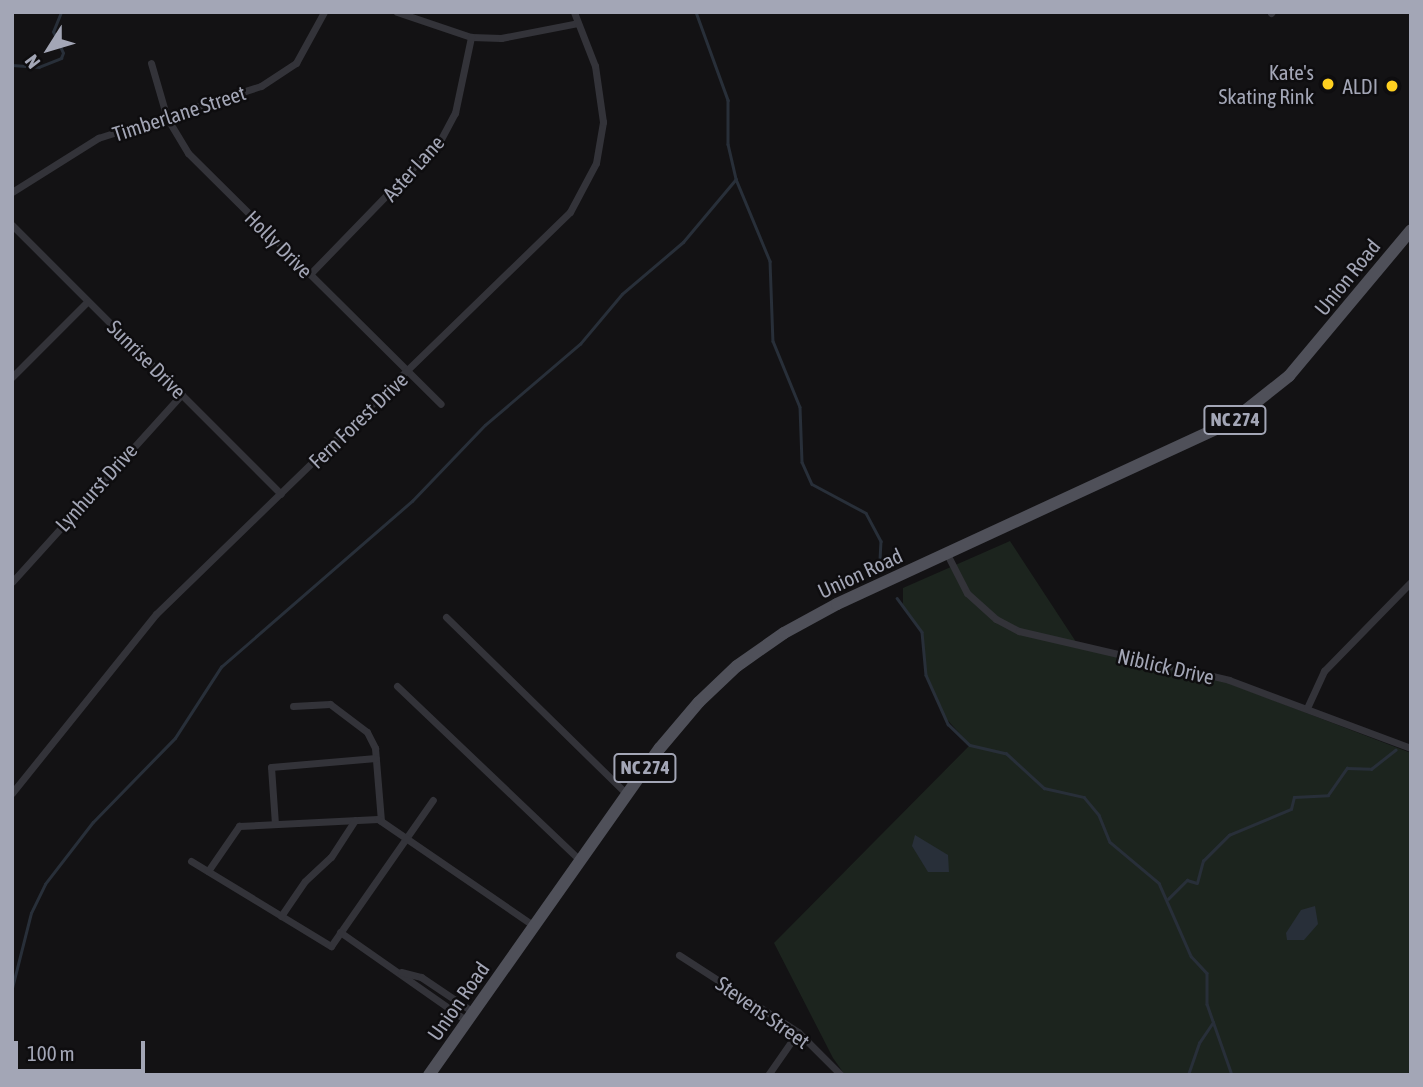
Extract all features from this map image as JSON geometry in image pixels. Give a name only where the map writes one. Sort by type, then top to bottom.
[{"type":"main road","name":"Union Road","points":[[429,1075],[627,794],[699,702],[760,649],[826,610],[1208,435],[1251,409],[1308,356],[1411,230]]},
{"type":"street","name":"Timberlane Street","points":[[12,192],[98,138],[253,89],[285,72],[305,52],[324,12]]},
{"type":"street","points":[[397,12],[471,37],[501,38],[578,23]]},
{"type":"street","name":"Fern Forest Drive","points":[[12,793],[156,614],[561,223],[585,189],[600,149],[603,108],[595,66],[574,12]]},
{"type":"street","name":"Aster Lane","points":[[310,274],[441,139],[456,113],[471,37]]},
{"type":"street","name":"Holly Drive","points":[[151,63],[167,118],[188,153],[441,404]]},
{"type":"street","name":"Sunrise Drive","points":[[12,225],[281,494]]},
{"type":"street","points":[[12,377],[88,301]]},
{"type":"street","name":"Lynhurst Drive","points":[[12,582],[182,394]]},
{"type":"street","name":"Niblick Drive","points":[[947,554],[967,593],[996,619],[1019,631],[1229,680],[1411,748]]},
{"type":"street","points":[[1307,708],[1324,671],[1411,582]]},
{"type":"street","points":[[446,617],[627,794]]},
{"type":"street","points":[[397,686],[580,860]]},
{"type":"street","points":[[293,706],[330,704],[367,732],[376,758],[381,821]]},
{"type":"street","points":[[275,824],[271,767],[376,758]]},
{"type":"street","points":[[191,861],[331,946],[433,800]]},
{"type":"street","points":[[281,916],[355,820]]},
{"type":"street","points":[[208,872],[239,826],[381,821],[534,926]]},
{"type":"street","points":[[340,932],[401,972],[421,977],[470,1017]]},
{"type":"street","name":"Stevens Street","points":[[679,955],[798,1032],[841,1075]]},
{"type":"street","points":[[768,1075],[798,1032]]},
{"type":"shaded area","points":[[1010,541],[1080,648],[1228,683],[1411,753],[1411,1075],[845,1075],[833,1058],[774,943],[970,745],[943,715],[926,675],[922,632],[903,608],[903,588]]},
{"type":"shaded area","points":[[915,835],[948,855],[949,872],[928,872],[912,846]]},
{"type":"shaded area","points":[[1315,906],[1318,924],[1304,940],[1287,940],[1286,933],[1301,910]]},
{"type":"waterway","points":[[12,65],[39,67],[61,58],[63,53],[53,32],[61,12]]},
{"type":"waterway","points":[[696,12],[728,100],[728,144],[736,179],[770,261],[773,341],[800,407],[802,462],[812,484],[866,513],[881,541],[880,563]]},
{"type":"waterway","points":[[12,988],[31,913],[45,884],[93,822],[175,738],[221,667],[412,501],[485,425],[580,344],[622,294],[683,242],[736,179]]},
{"type":"waterway","points":[[897,598],[922,632],[926,675],[948,724],[970,745],[1006,753],[1044,788],[1084,797],[1099,815],[1110,842],[1159,883],[1191,956],[1207,973],[1207,1004],[1232,1075]]},
{"type":"waterway","points":[[1168,899],[1187,880],[1197,883],[1203,861],[1229,835],[1291,809],[1294,797],[1328,795],[1347,768],[1371,769],[1395,750]]},
{"type":"waterway","points":[[1188,1075],[1199,1043],[1213,1022]]},
{"type":"place","name":"Kate's Skating Rink","points":[[1328,84]]},
{"type":"place","name":"ALDI","points":[[1392,86]]}]
